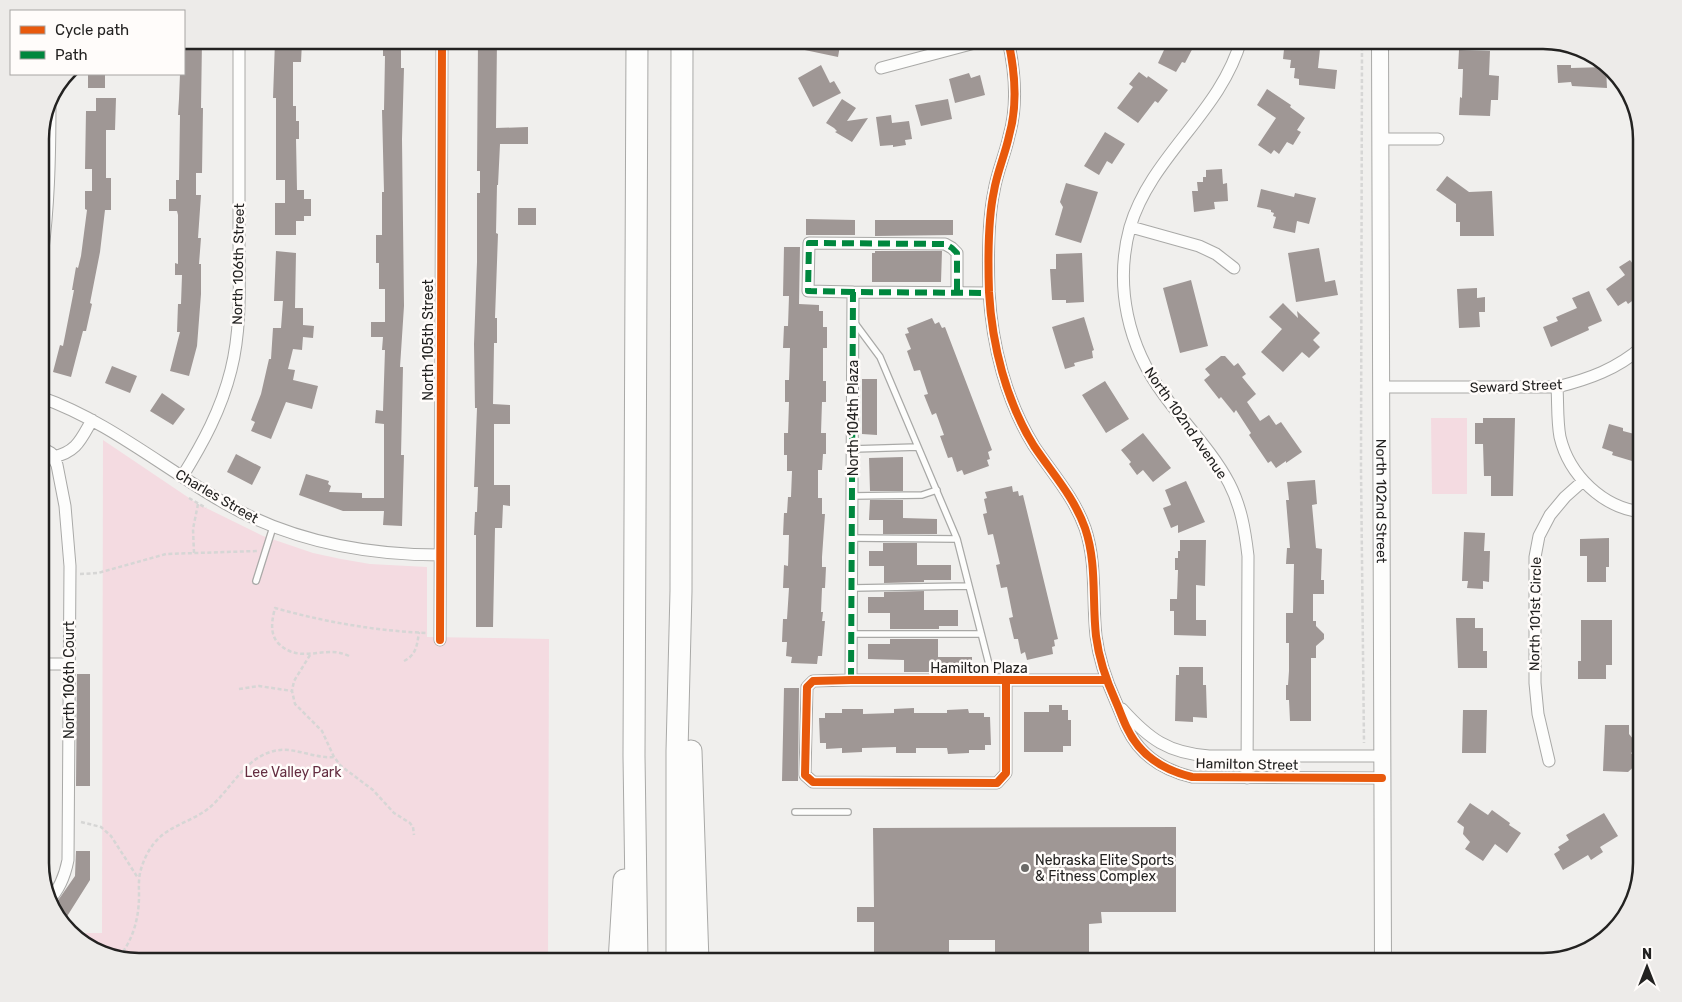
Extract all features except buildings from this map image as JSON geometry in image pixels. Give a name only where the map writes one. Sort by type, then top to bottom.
[{"type":"highway","points":[[637,49],[634,756],[637,953]]},
{"type":"highway","points":[[677,953],[677,751],[681,591],[682,49]]},
{"type":"highway","points":[[681,591],[693,795],[698,953]]},
{"type":"highway","points":[[620,953],[634,756]]},
{"type":"main road","name":"North 102nd Street","points":[[1380,49],[1383,953]]},
{"type":"street","name":"North 106th Street","points":[[182,477],[206,437],[221,404],[231,369],[237,332],[239,267],[239,49]]},
{"type":"street","name":"North 105th Street","points":[[440,637],[442,49]]},
{"type":"street","points":[[881,68],[952,49]]},
{"type":"street","points":[[1010,49],[1014,76],[1013,116],[1010,135],[996,178],[992,202],[989,292],[998,359],[1011,398],[1033,444],[1069,494],[1088,537],[1094,572],[1097,643],[1106,680],[1117,704]]},
{"type":"street","name":"North 102nd Avenue","points":[[1238,49],[1226,78],[1214,98],[1161,167],[1144,196],[1131,227],[1125,256],[1123,283],[1129,323],[1138,350],[1163,394],[1222,471],[1235,497],[1243,522],[1248,556],[1247,778]]},
{"type":"street","points":[[49,195],[50,122]]},
{"type":"street","points":[[1380,139],[1438,139]]},
{"type":"street","points":[[1131,227],[1199,246],[1216,254],[1234,268]]},
{"type":"street","points":[[957,292],[957,253],[945,244],[809,243],[808,291],[853,292],[957,292],[989,292]]},
{"type":"street","name":"North 104th Plaza","points":[[851,680],[853,292]]},
{"type":"street","name":"Seward Street","points":[[1380,387],[1557,386],[1583,380],[1610,369],[1633,355]]},
{"type":"street","points":[[1557,386],[1562,446],[1571,465],[1583,482],[1606,499],[1633,510]]},
{"type":"street","name":"Charles Street","points":[[49,400],[92,420],[122,437],[236,510],[272,526],[316,540],[352,548],[394,554],[440,555]]},
{"type":"street","points":[[49,452],[53,457],[66,454],[76,445],[92,420]]},
{"type":"street","name":"North 106th Court","points":[[53,457],[58,465],[63,491],[70,575],[68,860],[66,872],[55,894]]},
{"type":"street","name":"North 101st Circle","points":[[1549,761],[1538,714],[1535,684],[1535,557],[1539,536],[1550,515],[1583,482]]},
{"type":"street","points":[[49,664],[69,664]]},
{"type":"street","name":"Hamilton Plaza","points":[[1006,680],[1006,773],[997,783],[813,782],[805,775],[807,687],[813,681],[851,680],[1006,680],[1106,680]]},
{"type":"street","name":"Hamilton Street","points":[[1117,704],[1138,727],[1154,740],[1186,754],[1210,756],[1382,756]]},
{"type":"street","name":"Hamilton Street","points":[[1117,704],[1137,746],[1159,765],[1173,772],[1192,777],[1382,778]]},
{"type":"lane","points":[[853,320],[880,357],[957,539],[993,680]]},
{"type":"lane","points":[[852,449],[918,447]]},
{"type":"lane","points":[[852,496],[922,495],[937,490]]},
{"type":"lane","points":[[256,581],[272,526]]},
{"type":"lane","points":[[852,538],[957,539]]},
{"type":"lane","points":[[852,588],[969,586]]},
{"type":"lane","points":[[852,634],[981,634]]},
{"type":"lane","points":[[795,812],[848,812]]},
{"type":"path","points":[[1362,49],[1361,479],[1364,756]]},
{"type":"path","points":[[194,553],[193,529],[198,504]]},
{"type":"path","points":[[70,575],[98,574],[166,554],[257,552]]},
{"type":"path","points":[[350,656],[332,651],[310,654],[290,652],[276,640],[271,622],[275,608],[337,623],[386,630],[418,632],[440,637]]},
{"type":"path","points":[[404,661],[416,651],[418,632]]},
{"type":"path","points":[[310,654],[294,681],[292,690],[295,704],[322,731],[334,757],[350,774],[374,790],[394,813],[410,822],[414,835]]},
{"type":"path","points":[[239,688],[259,686],[292,690]]},
{"type":"path","points":[[123,951],[131,939],[139,910],[138,880],[142,866],[149,850],[158,839],[208,809],[250,764],[261,756],[274,751],[287,750],[321,757],[334,757]]},
{"type":"path","points":[[68,822],[86,822],[101,827],[111,836],[138,880]]},
{"type":"green space","points":[[1431,418],[1467,418],[1467,494],[1432,494]]},
{"type":"green space","name":"Lee Valley Park","points":[[103,440],[198,504],[263,536],[313,553],[341,559],[370,564],[427,567],[427,637],[549,639],[548,953],[139,953],[116,950],[94,941],[82,933],[102,933]]},
{"type":"marked path","points":[[853,292],[808,291],[809,243],[945,244],[957,253],[957,292]]},
{"type":"marked path","points":[[851,680],[853,292],[989,293]]},
{"type":"cycle path","points":[[440,640],[442,49]]},
{"type":"cycle path","points":[[1010,49],[1014,76],[1014,112],[995,184],[989,241],[989,292],[993,332],[1008,391],[1024,429],[1075,506],[1085,528],[1091,555],[1096,636],[1099,653],[1106,678],[1132,738],[1146,754],[1162,766],[1192,777],[1382,778]]},
{"type":"cycle path","points":[[1006,680],[1006,773],[997,783],[813,782],[805,775],[807,687],[813,681],[851,680],[1106,680]]},
{"type":"place","name":"Nebraska Elite Sports & Fitness Complex","points":[[1025,868]]}]
